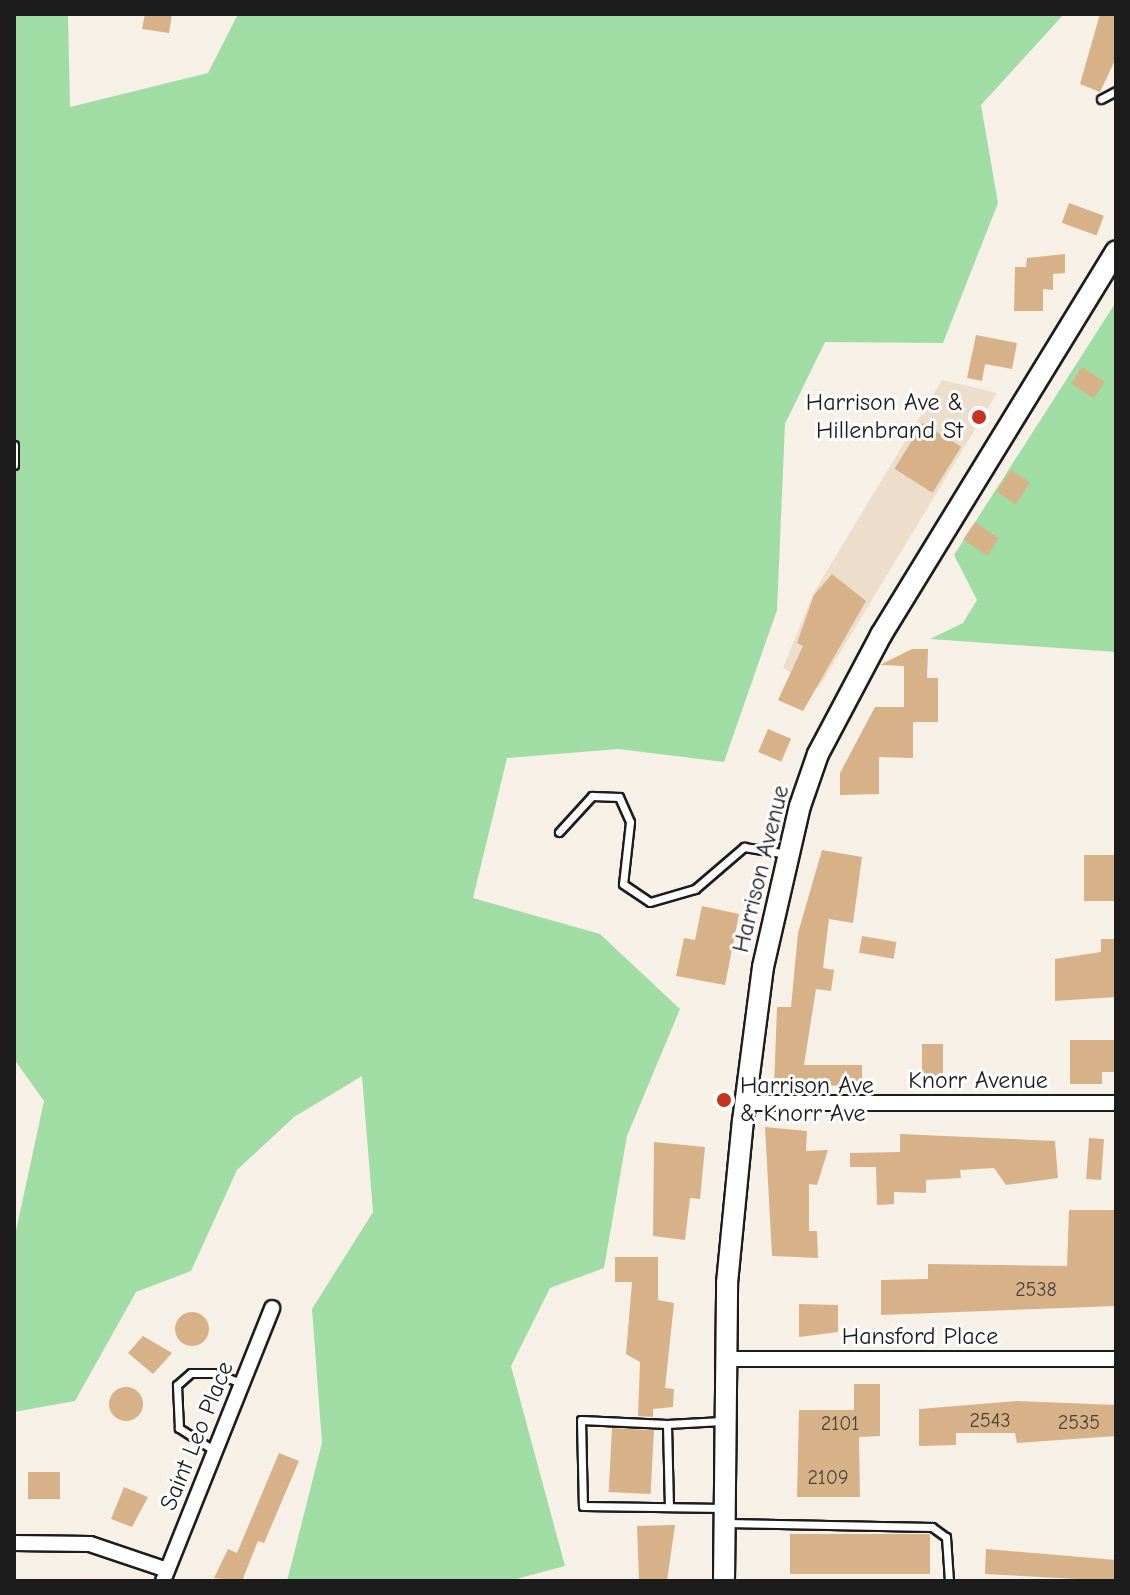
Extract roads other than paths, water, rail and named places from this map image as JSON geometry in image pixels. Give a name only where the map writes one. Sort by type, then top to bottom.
[{"type":"main road","name":"Harrison Avenue","points":[[724,1581],[725,1359],[745,1103],[763,967],[789,855],[818,754],[843,703],[1116,251]]},
{"type":"street","name":"Knorr Avenue","points":[[745,1103],[1116,1103]]},
{"type":"street","name":"Saint Leo Place","points":[[165,1576],[272,1308]]},
{"type":"street","name":"Hansford Place","points":[[725,1359],[1116,1359]]},
{"type":"street","points":[[14,1543],[90,1544],[165,1576]]},
{"type":"lane","points":[[1101,99],[1116,91]]},
{"type":"lane","points":[[14,445],[14,465]]},
{"type":"lane","points":[[559,832],[592,796],[619,797],[630,822],[623,884],[650,902],[695,889],[744,847],[789,855]]},
{"type":"lane","points":[[215,1451],[179,1428],[177,1385],[191,1373],[214,1373],[242,1383]]},
{"type":"lane","points":[[725,1421],[667,1424],[581,1420],[583,1506],[669,1507],[724,1515],[932,1527],[946,1537],[949,1581]]},
{"type":"lane","points":[[667,1424],[669,1507]]},
{"type":"place","name":"Harrison Ave & Hillenbrand St","points":[[979,417]]},
{"type":"place","name":"Harrison Ave & Knorr Ave","points":[[724,1100]]}]
